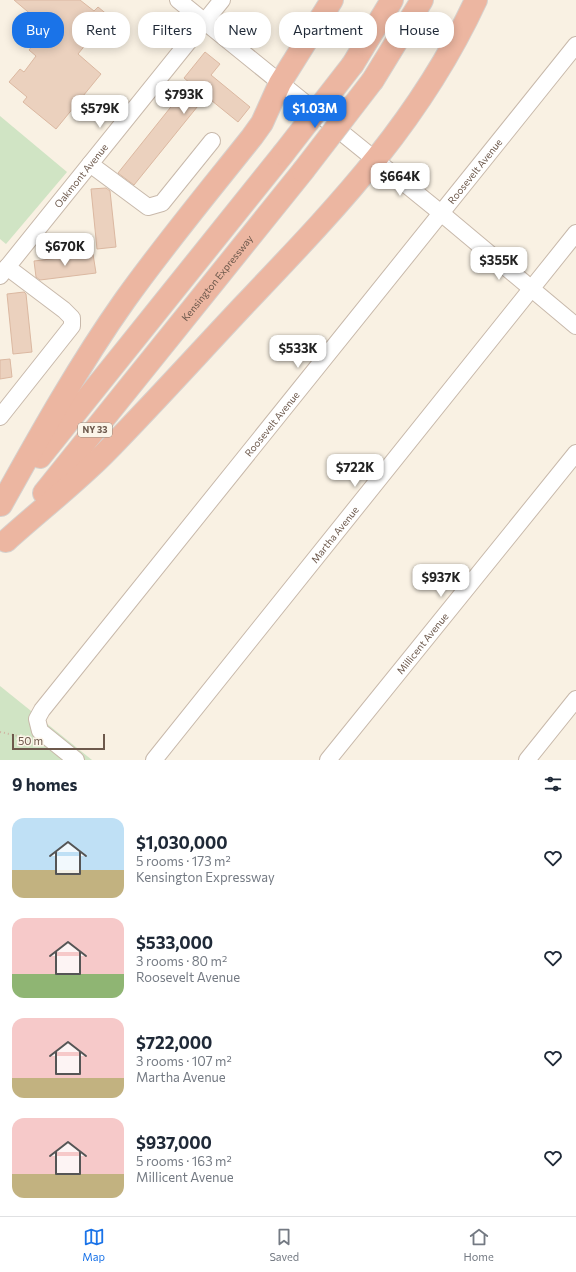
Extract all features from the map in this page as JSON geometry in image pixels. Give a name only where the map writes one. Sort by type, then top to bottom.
[{"type":"highway","points":[[1,506],[64,391],[150,266],[262,123],[280,84],[332,0]]},
{"type":"highway","name":"NY 33","points":[[1,506],[283,154],[353,64],[392,0]]},
{"type":"highway","name":"Kensington Expressway","points":[[3,544],[303,171],[373,80],[422,0]]},
{"type":"highway","points":[[3,544],[102,456],[319,226],[376,160],[402,126],[460,35],[476,0]]},
{"type":"street","points":[[178,0],[192,12]]},
{"type":"street","name":"Oakmont Avenue","points":[[206,20],[222,0]]},
{"type":"street","points":[[206,24],[441,213],[531,290],[576,326]]},
{"type":"street","name":"Roosevelt Avenue","points":[[40,731],[37,719],[42,710],[576,45]]},
{"type":"street","name":"Oakmont Avenue","points":[[4,272],[183,48]]},
{"type":"street","points":[[90,164],[148,207],[162,203],[212,141]]},
{"type":"street","name":"Martha Avenue","points":[[154,760],[576,233]]},
{"type":"street","points":[[0,416],[72,326],[72,318],[64,310],[4,272]]},
{"type":"street","name":"Millicent Avenue","points":[[328,760],[576,453]]},
{"type":"street","points":[[527,760],[576,699]]},
{"type":"street","points":[[40,731],[76,760]]},
{"type":"path","points":[[0,732],[23,737],[40,731]]},
{"type":"green space","points":[[0,116],[67,172],[6,244],[0,239]]},
{"type":"green space","points":[[0,686],[92,760],[0,760]]},
{"type":"building","points":[[14,0],[80,0],[94,11],[98,7],[104,12],[72,12],[72,48],[83,48],[78,54],[101,74],[56,129],[23,102],[27,97],[9,82],[20,69],[24,72],[36,56],[29,50],[31,48],[64,48],[64,12],[28,12]]},
{"type":"building","points":[[205,52],[220,64],[211,75],[250,107],[238,122],[206,96],[134,185],[118,173],[190,83],[184,78]]},
{"type":"building","points":[[106,188],[110,191],[116,247],[97,249],[91,189]]},
{"type":"building","points":[[93,254],[96,273],[40,280],[36,277],[34,261]]},
{"type":"building","points":[[24,292],[26,294],[32,352],[13,354],[7,294]]},
{"type":"building","points":[[10,359],[12,377],[0,379],[0,360]]}]
